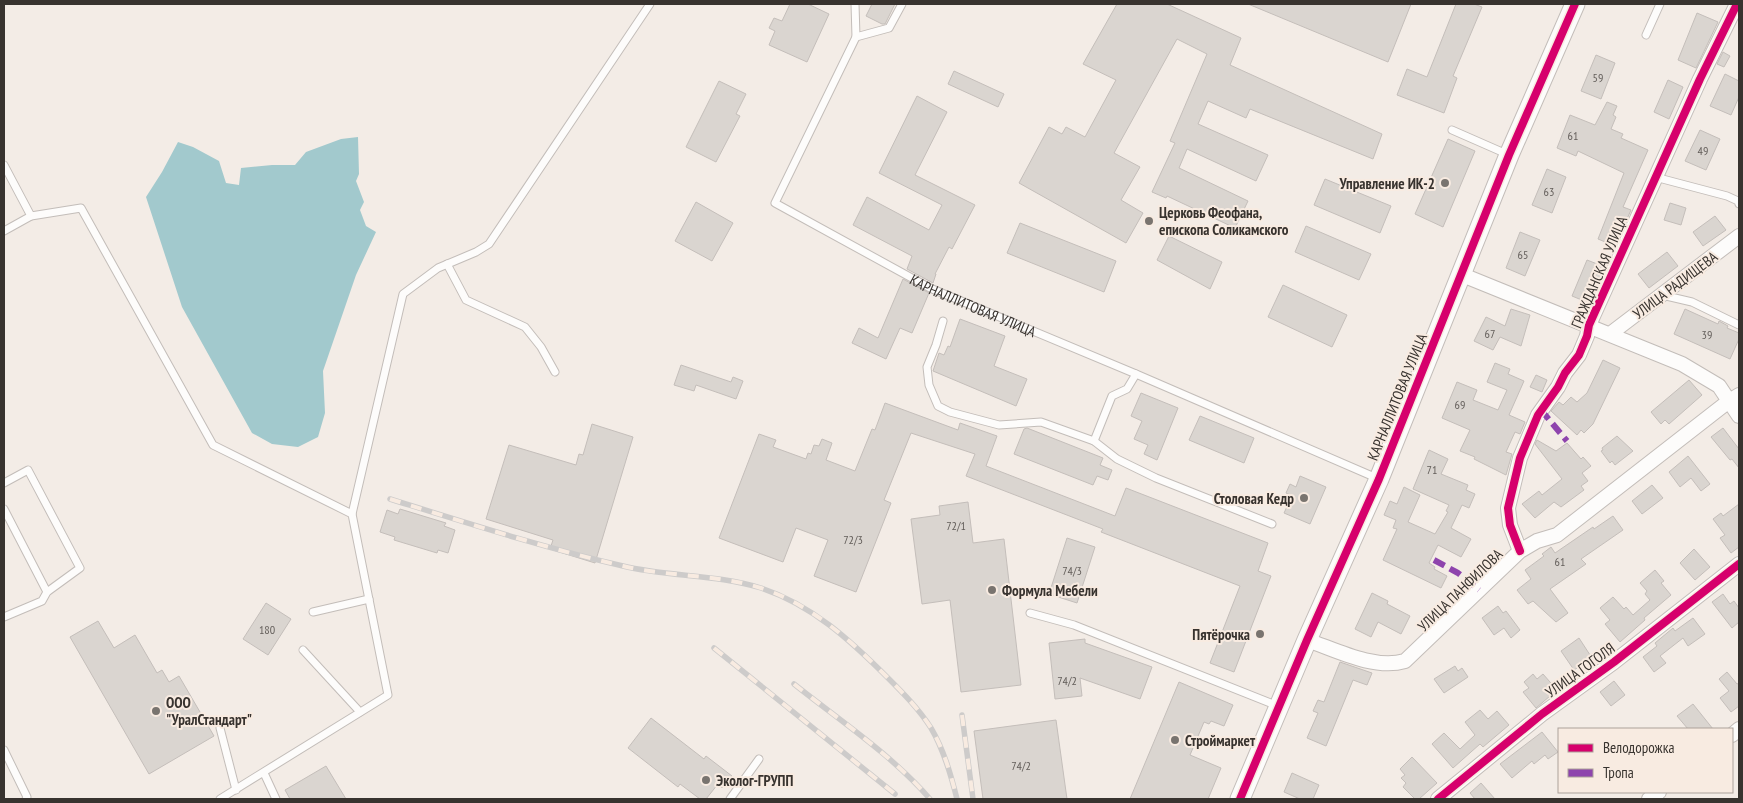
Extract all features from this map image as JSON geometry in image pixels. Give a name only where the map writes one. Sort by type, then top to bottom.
[{"type":"street","name":"КАРНАЛЛИТОВАЯ УЛИЦА","points":[[1240,799],[1307,640],[1379,479],[1509,155],[1575,4]]},
{"type":"street","name":"ГРАЖДАНСКАЯ УЛИЦА","points":[[1520,551],[1510,525],[1508,508],[1520,458],[1538,415],[1579,355],[1587,336],[1589,325],[1655,177],[1737,4]]},
{"type":"street","name":"УЛИЦА РАДИЩЕВА","points":[[1610,334],[1739,236]]},
{"type":"street","points":[[1460,274],[1682,364],[1719,386],[1734,398],[1739,416]]},
{"type":"street","name":"УЛИЦА ПАНФИЛОВА","points":[[1307,640],[1376,664],[1396,664],[1405,661],[1520,551],[1537,541],[1557,534],[1734,398]]},
{"type":"street","name":"УЛИЦА ГОГОЛЯ","points":[[1438,799],[1542,714],[1614,662],[1739,564]]},
{"type":"lane","points":[[220,799],[388,695],[352,514],[403,294],[438,268],[476,252],[489,244],[650,4]]},
{"type":"lane","name":"КАРНАЛЛИТОВАЯ УЛИЦА","points":[[855,4],[856,37],[774,203],[930,288],[1136,374],[1379,479]]},
{"type":"lane","points":[[856,37],[889,28],[902,4]]},
{"type":"lane","points":[[1646,34],[1660,4]]},
{"type":"lane","points":[[1452,130],[1509,155]]},
{"type":"lane","points":[[4,165],[30,216]]},
{"type":"lane","points":[[1655,177],[1727,196],[1738,201],[1739,204]]},
{"type":"lane","points":[[4,231],[30,216],[80,208],[213,445],[352,514]]},
{"type":"lane","points":[[447,264],[466,300],[525,327],[541,347],[556,372]]},
{"type":"lane","points":[[1662,294],[1692,302],[1739,325]]},
{"type":"lane","points":[[943,321],[927,367],[929,385],[938,406],[950,412],[999,425],[1041,422],[1094,441],[1117,459],[1156,478],[1272,524]]},
{"type":"lane","points":[[1094,441],[1112,396],[1127,389],[1136,374]]},
{"type":"lane","points":[[4,483],[28,470],[80,568],[47,592],[42,601],[4,617]]},
{"type":"lane","points":[[4,509],[47,592]]},
{"type":"lane","points":[[313,612],[369,599]]},
{"type":"lane","points":[[1030,613],[1074,625],[1279,706]]},
{"type":"lane","points":[[302,650],[360,712]]},
{"type":"lane","points":[[220,728],[236,790]]},
{"type":"lane","points":[[4,750],[27,797],[26,799]]},
{"type":"lane","points":[[730,799],[759,759]]},
{"type":"lane","points":[[264,773],[276,799]]},
{"type":"water","points":[[358,137],[359,174],[356,181],[364,202],[360,210],[366,226],[376,232],[356,275],[323,371],[325,413],[318,437],[298,447],[272,444],[252,433],[182,307],[146,197],[178,142],[193,147],[219,161],[226,183],[239,185],[241,168],[295,165],[306,152],[341,139]]},
{"type":"building","points":[[790,4],[808,4],[829,14],[807,62],[769,45],[775,31],[769,28],[774,18],[782,21]]},
{"type":"building","points":[[872,4],[895,4],[885,24],[866,16]]},
{"type":"building","points":[[1117,4],[1167,4],[1241,38],[1230,65],[1382,134],[1373,159],[1250,109],[1246,118],[1208,101],[1198,124],[1268,155],[1256,181],[1187,149],[1179,168],[1248,201],[1235,228],[1167,196],[1166,198],[1152,192],[1175,143],[1170,141],[1207,54],[1177,39],[1114,153],[1140,167],[1121,200],[1143,213],[1126,243],[1019,183],[1049,127],[1062,134],[1066,127],[1085,137],[1116,80],[1083,64]]},
{"type":"building","points":[[1248,4],[1411,4],[1388,62]]},
{"type":"building","points":[[1456,4],[1474,4],[1482,7],[1453,76],[1457,78],[1444,113],[1397,95],[1407,69],[1427,77]]},
{"type":"building","points":[[1697,13],[1718,22],[1696,68],[1678,60]]},
{"type":"building","points":[[1723,52],[1730,56],[1724,67],[1717,64]]},
{"type":"building","points":[[1596,55],[1615,63],[1601,99],[1581,91]]},
{"type":"building","points":[[954,71],[1004,94],[998,107],[948,84]]},
{"type":"building","points":[[1725,74],[1739,81],[1739,97],[1731,115],[1710,106]]},
{"type":"building","points":[[1668,80],[1683,87],[1669,119],[1654,112]]},
{"type":"building","points":[[719,81],[746,94],[736,114],[740,116],[716,162],[686,147]]},
{"type":"building","points":[[917,96],[947,112],[915,175],[975,205],[952,249],[949,247],[935,274],[933,283],[907,269],[912,256],[853,225],[867,197],[929,230],[942,205],[879,173]]},
{"type":"building","points":[[1607,102],[1617,106],[1613,115],[1616,117],[1611,129],[1623,134],[1621,138],[1648,150],[1623,207],[1631,210],[1615,246],[1598,239],[1624,173],[1578,151],[1576,156],[1557,148],[1570,115],[1595,125]]},
{"type":"building","points":[[1700,130],[1720,139],[1706,170],[1685,161]]},
{"type":"building","name":"Управление ИК-2","points":[[1448,139],[1475,151],[1443,227],[1415,214]]},
{"type":"building","points":[[1547,169],[1566,177],[1552,213],[1532,205]]},
{"type":"building","points":[[1325,179],[1391,206],[1380,233],[1314,205]]},
{"type":"building","points":[[696,202],[733,223],[712,261],[675,241]]},
{"type":"building","points":[[1670,203],[1686,208],[1681,225],[1664,220]]},
{"type":"building","points":[[1715,216],[1726,230],[1703,246],[1693,232]]},
{"type":"building","points":[[1020,223],[1116,261],[1104,292],[1007,253]]},
{"type":"building","points":[[1306,226],[1371,254],[1359,280],[1295,252]]},
{"type":"building","points":[[1520,232],[1540,240],[1525,276],[1506,268]]},
{"type":"building","points":[[1169,236],[1222,262],[1210,289],[1157,260]]},
{"type":"building","points":[[1667,252],[1678,266],[1649,288],[1638,274]]},
{"type":"building","points":[[1587,260],[1605,267],[1589,303],[1572,296]]},
{"type":"building","points":[[903,279],[929,293],[912,333],[900,328],[886,359],[852,343],[859,328],[878,338]]},
{"type":"building","points":[[1283,285],[1347,315],[1332,347],[1268,317]]},
{"type":"building","points":[[1511,309],[1530,315],[1521,346],[1500,337],[1493,350],[1474,341],[1486,317],[1505,326]]},
{"type":"building","points":[[1685,309],[1718,324],[1719,321],[1728,326],[1727,328],[1739,333],[1739,339],[1730,359],[1674,334]]},
{"type":"building","points":[[960,319],[1005,336],[994,366],[1027,379],[1016,406],[933,371],[939,353],[944,355],[948,346],[950,347]]},
{"type":"building","points":[[1603,360],[1620,368],[1593,424],[1584,433],[1581,430],[1577,435],[1551,411],[1559,402],[1563,405],[1571,397],[1577,402],[1587,393]]},
{"type":"building","points":[[1495,363],[1510,369],[1508,374],[1524,381],[1509,415],[1525,422],[1520,434],[1515,432],[1506,452],[1512,454],[1506,475],[1474,459],[1475,457],[1460,451],[1470,430],[1442,418],[1457,382],[1477,390],[1473,400],[1498,410],[1507,390],[1487,382]]},
{"type":"building","points":[[681,365],[731,382],[733,377],[743,381],[736,399],[696,385],[694,391],[674,385]]},
{"type":"building","points":[[1536,375],[1547,380],[1542,392],[1530,387]]},
{"type":"building","points":[[1689,380],[1702,395],[1669,424],[1665,420],[1661,424],[1651,412]]},
{"type":"building","points":[[1141,393],[1178,408],[1157,460],[1144,454],[1148,445],[1134,439],[1142,421],[1131,416]]},
{"type":"building","points":[[885,403],[958,430],[960,423],[997,436],[986,466],[1115,516],[1126,488],[1268,543],[1258,571],[1271,576],[1234,672],[1210,663],[1240,586],[1101,532],[1103,529],[966,476],[975,454],[911,433],[884,500],[891,503],[856,592],[814,576],[828,540],[796,528],[783,562],[719,538],[759,434],[776,440],[773,447],[806,459],[808,453],[811,454],[814,445],[819,446],[822,439],[832,443],[826,460],[855,471],[872,429],[875,430]]},
{"type":"building","points":[[1200,416],[1254,438],[1244,463],[1189,440]]},
{"type":"building","points":[[592,424],[633,437],[595,563],[550,549],[553,540],[486,519],[509,445],[576,465],[579,454],[583,455]]},
{"type":"building","points":[[1027,428],[1103,458],[1100,465],[1112,470],[1108,480],[1097,476],[1093,485],[1014,454],[1024,429]]},
{"type":"building","points":[[1723,428],[1739,449],[1739,468],[1711,437]]},
{"type":"building","points":[[1617,436],[1633,451],[1615,465],[1612,461],[1610,463],[1601,451],[1603,450],[1602,448]]},
{"type":"building","points":[[1537,440],[1556,451],[1567,443],[1581,459],[1583,457],[1591,466],[1582,473],[1588,481],[1581,486],[1584,490],[1561,507],[1554,502],[1535,518],[1522,504],[1539,491],[1542,495],[1562,479],[1535,444]]},
{"type":"building","points":[[1429,450],[1448,459],[1441,474],[1468,485],[1466,490],[1475,494],[1469,508],[1462,505],[1451,528],[1471,539],[1461,557],[1438,545],[1429,563],[1435,567],[1434,569],[1447,576],[1441,588],[1383,560],[1397,529],[1393,528],[1396,520],[1384,515],[1390,501],[1397,504],[1404,487],[1420,495],[1408,522],[1435,534],[1448,512],[1446,511],[1449,505],[1413,489]]},
{"type":"building","points":[[1688,456],[1710,484],[1701,491],[1691,478],[1680,487],[1669,472]]},
{"type":"building","points":[[1300,476],[1326,487],[1310,524],[1284,513],[1292,496],[1286,493],[1290,484],[1296,487]]},
{"type":"building","points":[[1652,485],[1663,498],[1642,514],[1632,501]]},
{"type":"building","points":[[968,502],[973,543],[1004,539],[1021,685],[961,692],[950,600],[922,604],[911,519],[940,515],[939,506]]},
{"type":"building","points":[[1739,504],[1739,547],[1731,553],[1720,538],[1725,535],[1713,519],[1721,513],[1723,516]]},
{"type":"building","points":[[400,509],[446,523],[444,526],[455,530],[448,553],[438,550],[437,553],[394,540],[395,537],[380,532],[387,510],[398,514]]},
{"type":"building","points":[[1613,516],[1623,530],[1581,559],[1586,564],[1550,589],[1568,613],[1556,622],[1533,601],[1528,604],[1517,590],[1531,579],[1525,570],[1544,556],[1542,554],[1551,547],[1555,553]]},
{"type":"building","points":[[1067,538],[1095,547],[1077,603],[1049,594]]},
{"type":"building","points":[[1694,549],[1710,567],[1695,580],[1680,563]]},
{"type":"building","points":[[1655,570],[1664,581],[1661,583],[1671,595],[1620,642],[1605,624],[1610,620],[1600,608],[1613,597],[1624,609],[1626,607],[1633,615],[1650,600],[1645,594],[1647,591],[1640,583]]},
{"type":"building","points":[[1372,593],[1388,601],[1387,604],[1410,616],[1401,634],[1378,622],[1371,637],[1355,629]]},
{"type":"building","points":[[1723,594],[1730,604],[1734,601],[1739,608],[1739,622],[1732,628],[1712,602]]},
{"type":"building","points":[[266,603],[291,619],[268,655],[243,639]]},
{"type":"building","points":[[1498,606],[1503,613],[1506,611],[1520,630],[1511,638],[1504,628],[1494,635],[1482,618]]},
{"type":"building","points":[[1693,618],[1705,634],[1688,646],[1683,638],[1660,656],[1666,663],[1654,672],[1643,657],[1657,646],[1655,643],[1673,628],[1675,631]]},
{"type":"building","name":"ООО \"УралСтандарт\"","points":[[98,621],[114,648],[135,635],[157,673],[162,670],[169,682],[179,676],[214,736],[149,774],[70,637]]},
{"type":"building","points":[[1579,638],[1592,658],[1574,670],[1561,651]]},
{"type":"building","points":[[1085,639],[1085,643],[1152,667],[1140,699],[1080,678],[1082,696],[1055,699],[1049,643]]},
{"type":"building","points":[[1340,662],[1372,673],[1367,685],[1353,680],[1326,746],[1307,738],[1318,713],[1313,711],[1318,700],[1324,702]]},
{"type":"building","points":[[1455,666],[1458,671],[1462,668],[1468,677],[1444,693],[1434,679]]},
{"type":"building","points":[[1727,672],[1737,684],[1739,683],[1739,706],[1731,712],[1720,698],[1729,691],[1719,679]]},
{"type":"building","points":[[1533,674],[1537,679],[1543,674],[1557,690],[1536,708],[1523,692],[1529,688],[1524,682]]},
{"type":"building","points":[[1614,681],[1625,695],[1611,706],[1600,692]]},
{"type":"building","name":"Строймаркет","points":[[1179,682],[1233,705],[1224,726],[1211,721],[1209,724],[1204,722],[1190,755],[1221,768],[1208,799],[1130,799]]},
{"type":"building","points":[[1693,704],[1712,728],[1687,728],[1677,716]]},
{"type":"building","points":[[1480,710],[1488,719],[1497,711],[1509,725],[1483,747],[1480,744],[1453,768],[1432,744],[1444,733],[1460,749],[1475,735],[1465,722]]},
{"type":"building","points":[[651,718],[704,759],[706,756],[732,776],[722,788],[718,784],[706,799],[700,799],[680,784],[678,787],[628,748]]},
{"type":"building","points":[[1056,720],[1067,799],[983,799],[974,731]]},
{"type":"building","points":[[1542,732],[1558,752],[1548,759],[1545,755],[1534,764],[1532,761],[1512,778],[1500,764]]},
{"type":"building","points":[[1412,757],[1437,783],[1419,799],[1415,799],[1403,787],[1406,783],[1401,778],[1405,775],[1400,769]]},
{"type":"building","points":[[326,766],[346,799],[290,799],[285,790]]},
{"type":"building","points":[[1292,773],[1319,785],[1313,799],[1300,799],[1284,792]]},
{"type":"building","points":[[1481,783],[1495,799],[1475,799],[1470,793]]},
{"type":"railway","points":[[390,499],[506,535],[594,559],[640,570],[744,583],[780,595],[814,614],[844,637],[873,663],[916,708],[931,728],[940,745],[957,799]]},
{"type":"railway","points":[[714,648],[895,794]]},
{"type":"railway","points":[[794,684],[865,738],[930,799]]},
{"type":"railway","points":[[962,715],[973,799]]},
{"type":"marked path","points":[[1541,410],[1567,441]]},
{"type":"marked path","points":[[1434,560],[1458,573],[1479,590]]},
{"type":"cycle path","points":[[1240,799],[1307,640],[1379,479],[1509,155],[1575,4]]},
{"type":"cycle path","points":[[1520,551],[1510,525],[1508,508],[1520,458],[1538,415],[1579,355],[1587,336],[1589,325],[1700,79],[1737,4]]},
{"type":"cycle path","points":[[1438,799],[1542,714],[1614,662],[1739,564]]},
{"type":"place","name":"Управление ИК-2","points":[[1445,183]]},
{"type":"place","name":"Церковь Феофана, епископа Соликамского","points":[[1149,221]]},
{"type":"place","name":"Столовая Кедр","points":[[1304,498]]},
{"type":"place","name":"Формула Мебели","points":[[992,590]]},
{"type":"place","name":"Пятёрочка","points":[[1260,634]]},
{"type":"place","name":"ООО \"УралСтандарт\"","points":[[156,711]]},
{"type":"place","name":"Строймаркет","points":[[1175,740]]},
{"type":"place","name":"Эколог-ГРУПП","points":[[706,780]]}]
